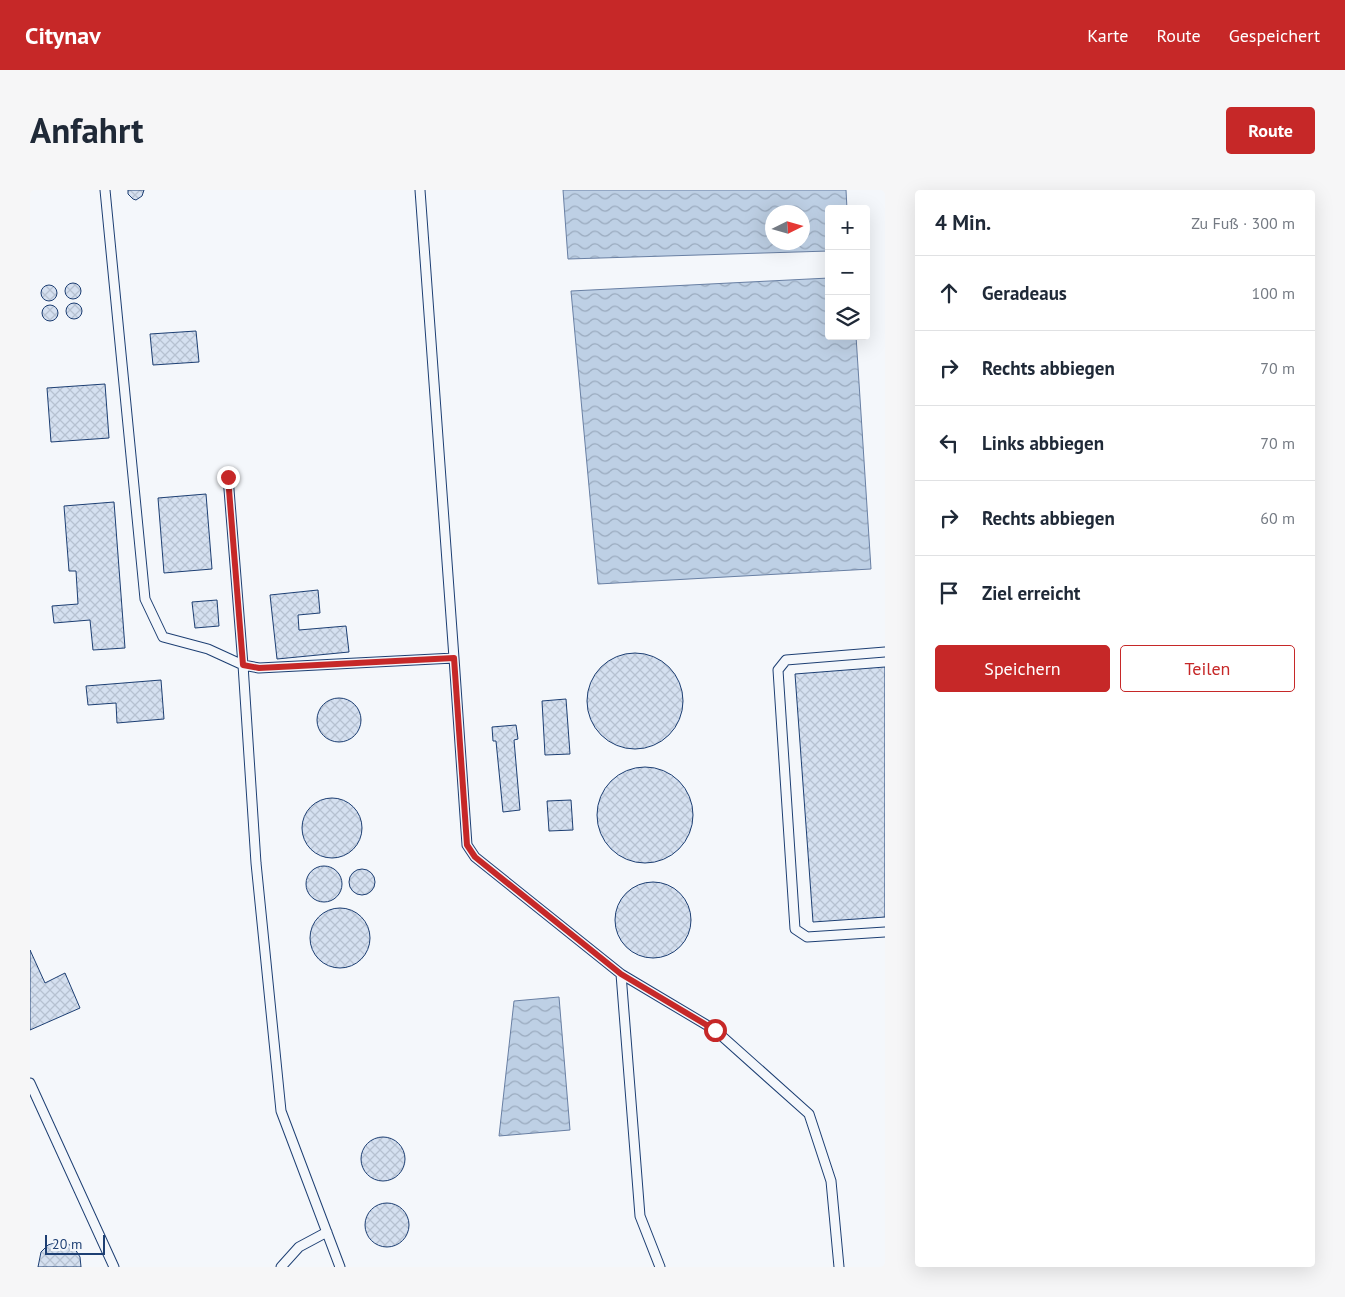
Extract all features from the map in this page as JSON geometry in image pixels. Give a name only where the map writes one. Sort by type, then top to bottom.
[{"type":"lane","points":[[105,190],[145,599],[163,637],[208,649],[243,665],[259,668],[454,658]]},
{"type":"lane","points":[[420,190],[467,845],[475,857],[621,974],[715,1030],[808,1114],[831,1181],[838,1267]]},
{"type":"lane","points":[[228,477],[256,863],[281,1111],[340,1267]]},
{"type":"lane","points":[[885,652],[786,660],[778,670],[795,928],[807,937],[885,932]]},
{"type":"lane","points":[[621,974],[640,1216],[660,1267]]},
{"type":"lane","points":[[30,1084],[114,1267]]},
{"type":"lane","points":[[281,1267],[299,1247],[327,1232]]},
{"type":"water","points":[[563,190],[846,190],[847,205],[825,205],[825,251],[568,259]]},
{"type":"water","points":[[825,278],[825,340],[856,340],[871,569],[598,584],[571,291]]},
{"type":"water","points":[[559,997],[570,1130],[499,1136],[514,1001]]},
{"type":"building","points":[[128,190],[144,190],[142,196],[136,200],[128,194]]},
{"type":"building","points":[[73,283],[81,291],[73,299],[65,291]]},
{"type":"building","points":[[49,285],[57,293],[49,301],[41,293]]},
{"type":"building","points":[[74,303],[82,311],[74,319],[66,311]]},
{"type":"building","points":[[50,305],[58,313],[50,321],[42,313]]},
{"type":"building","points":[[196,331],[199,362],[153,365],[150,334]]},
{"type":"building","points":[[105,384],[109,438],[51,442],[47,388]]},
{"type":"building","points":[[206,494],[212,569],[164,573],[158,498]]},
{"type":"building","points":[[114,502],[125,648],[93,650],[90,620],[54,623],[52,606],[78,604],[76,571],[69,571],[64,506]]},
{"type":"building","points":[[318,590],[320,613],[298,615],[299,630],[346,626],[349,652],[277,659],[270,595]]},
{"type":"building","points":[[217,600],[219,626],[195,628],[192,602]]},
{"type":"building","points":[[635,653],[653,656],[669,667],[680,683],[683,701],[680,719],[669,735],[653,746],[635,749],[617,746],[601,735],[590,719],[587,701],[590,683],[601,667],[617,656]]},
{"type":"building","points":[[885,667],[885,917],[813,922],[795,674]]},
{"type":"building","points":[[161,680],[164,719],[117,723],[116,703],[88,705],[86,686]]},
{"type":"building","points":[[343,698],[355,704],[360,711],[360,729],[355,736],[348,741],[335,742],[327,739],[320,732],[317,716],[320,708],[327,701]]},
{"type":"building","points":[[566,699],[570,754],[545,755],[542,701]]},
{"type":"building","points":[[516,725],[518,739],[514,740],[520,810],[503,812],[496,741],[493,741],[492,727]]},
{"type":"building","points":[[645,767],[664,770],[679,781],[690,796],[693,815],[690,834],[679,849],[664,860],[645,863],[626,860],[611,849],[600,834],[597,815],[600,796],[611,781],[626,770]]},
{"type":"building","points":[[332,798],[348,803],[353,807],[357,812],[362,828],[357,844],[353,849],[348,853],[332,858],[316,853],[311,849],[307,844],[302,828],[307,812],[311,807],[316,803]]},
{"type":"building","points":[[571,800],[573,830],[549,831],[547,801]]},
{"type":"building","points":[[324,866],[336,872],[342,884],[336,896],[324,902],[312,896],[306,884],[312,872]]},
{"type":"building","points":[[362,869],[371,873],[375,882],[371,891],[362,895],[353,891],[349,882],[353,873]]},
{"type":"building","points":[[653,882],[668,885],[680,893],[688,905],[691,920],[688,935],[680,947],[668,955],[653,958],[638,955],[626,947],[618,935],[615,920],[618,905],[626,893],[638,885]]},
{"type":"building","points":[[340,908],[356,913],[361,917],[365,922],[370,938],[365,954],[361,959],[356,963],[340,968],[324,963],[319,959],[315,954],[310,938],[315,922],[319,917],[324,913]]},
{"type":"building","points":[[30,950],[45,983],[65,973],[80,1008],[30,1030]]},
{"type":"building","points":[[379,1137],[387,1137],[399,1143],[405,1159],[399,1175],[387,1181],[379,1181],[367,1175],[361,1163],[361,1155],[367,1143]]},
{"type":"building","points":[[383,1203],[391,1203],[403,1209],[409,1225],[403,1241],[391,1247],[383,1247],[371,1241],[365,1229],[365,1221],[371,1209]]},
{"type":"building","points":[[57,1242],[67,1243],[75,1249],[80,1257],[81,1267],[38,1267],[41,1252],[48,1245]]},
{"type":"route","points":[[228,477],[243,665],[259,668],[454,658],[467,845],[475,857],[621,974],[715,1030]]}]
